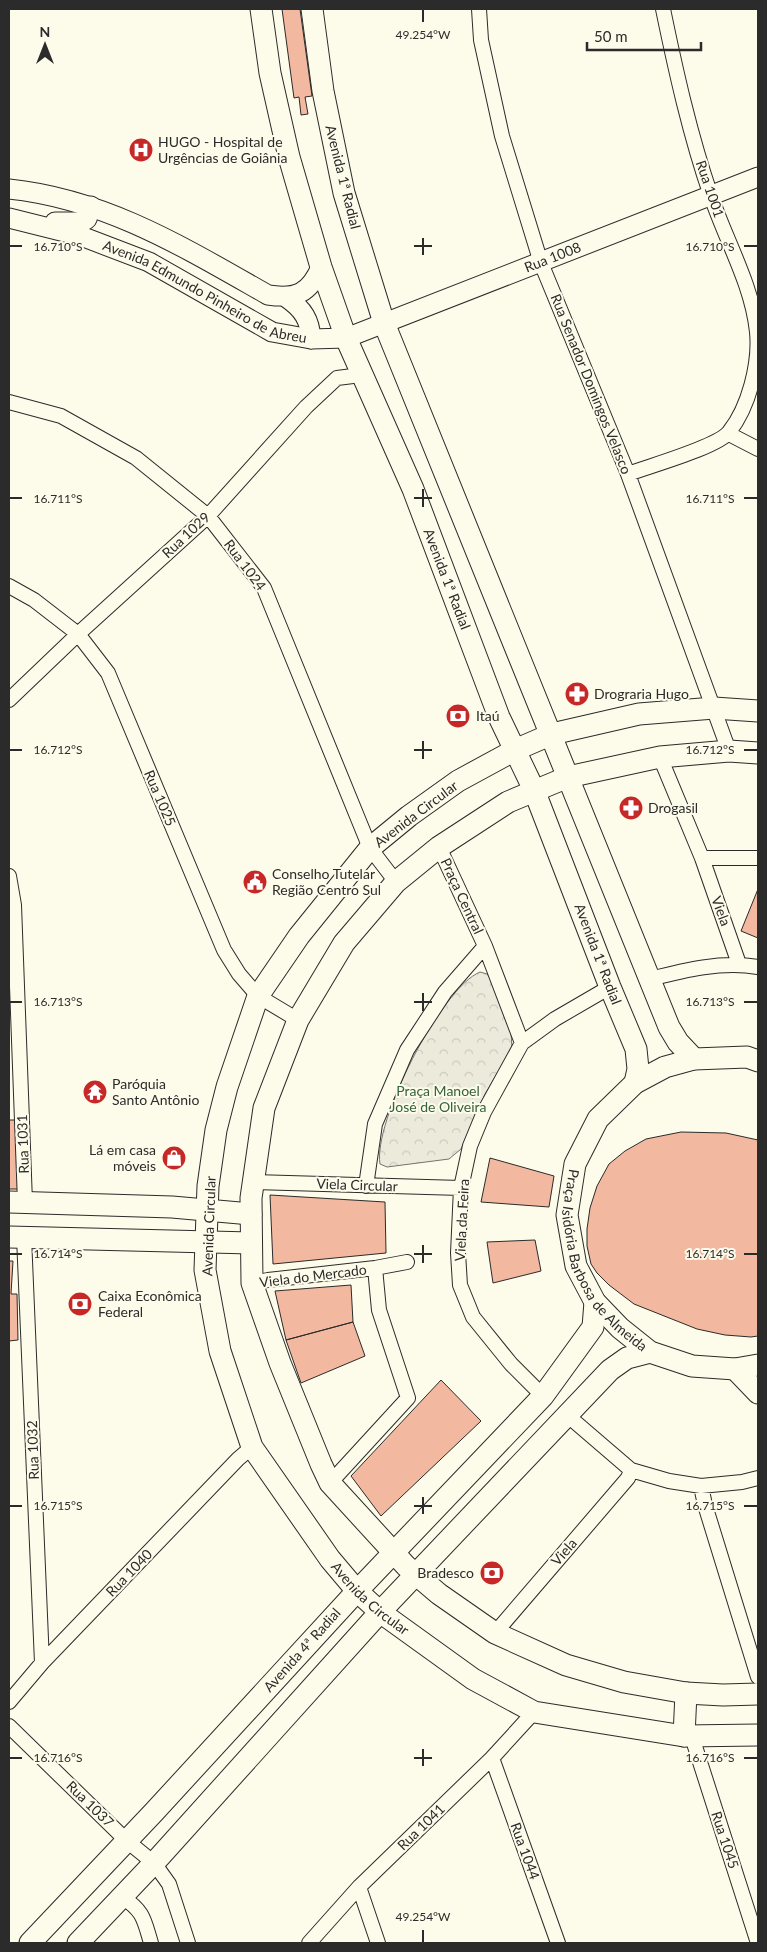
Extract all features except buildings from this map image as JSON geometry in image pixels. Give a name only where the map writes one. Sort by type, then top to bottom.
[{"type":"main road","name":"Avenida 1ª Radial","points":[[261,9],[270,73],[289,157],[321,267],[346,338],[413,489],[499,717],[534,790],[636,1049],[638,1069],[636,1083]]},
{"type":"main road","name":"Avenida 1ª Radial","points":[[312,9],[323,91],[344,193],[384,323],[669,1027],[678,1042],[694,1059]]},
{"type":"main road","name":"Rua 1008","points":[[346,338],[711,197],[758,177]]},
{"type":"main road","name":"Avenida Edmundo Pinheiro de Abreu","points":[[9,189],[91,206],[165,237],[268,295],[287,298],[304,292],[316,279],[321,267]]},
{"type":"main road","points":[[11,218],[82,222],[87,219],[91,206]]},
{"type":"main road","name":"Avenida Edmundo Pinheiro de Abreu","points":[[11,218],[81,236],[149,262],[272,332],[311,339],[346,338]]},
{"type":"main road","points":[[287,298],[298,305],[306,315],[311,339]]},
{"type":"main road","name":"Avenida Circular","points":[[758,711],[714,708],[639,714],[552,734],[515,750],[458,781],[409,816],[370,848],[299,936],[258,996],[227,1087],[216,1130],[206,1210],[205,1270],[220,1351],[252,1447],[330,1559],[357,1591],[380,1612],[473,1679],[534,1712],[688,1736],[758,1735]]},
{"type":"main road","points":[[758,753],[729,751],[660,757],[568,776],[508,802],[439,847],[396,882],[344,942],[298,1020],[264,1108],[252,1182],[251,1214],[252,1283],[280,1363],[321,1464],[330,1482],[416,1576],[495,1633],[566,1665],[624,1682],[686,1693],[758,1694]]},
{"type":"main road","name":"Praça Isidória Barbosa de Almeida","points":[[758,1061],[747,1057],[694,1059],[665,1067],[636,1083],[598,1119],[574,1164],[567,1215],[576,1266],[595,1302],[620,1328],[650,1352],[692,1366],[735,1369],[758,1365]]},
{"type":"main road","points":[[17,1202],[206,1210],[251,1214]]},
{"type":"main road","points":[[16,1237],[251,1244]]},
{"type":"main road","name":"Avenida 4ª Radial","points":[[30,1943],[128,1841],[357,1591],[542,1396],[593,1327],[595,1302]]},
{"type":"main road","points":[[78,1943],[154,1863],[380,1612],[610,1370],[628,1358],[650,1352]]},
{"type":"main road","points":[[735,1369],[758,1393]]},
{"type":"main road","points":[[686,1693],[688,1736]]},
{"type":"street","name":"Rua Senador Domingos Velasco","points":[[479,9],[481,40],[502,136],[541,263],[628,474],[729,751]]},
{"type":"street","name":"Rua 1001","points":[[663,9],[684,108],[711,197],[753,306],[757,334],[757,359],[753,380],[744,406],[729,434]]},
{"type":"street","name":"Rua 1029","points":[[9,700],[78,634],[208,516],[306,407],[337,378],[361,375]]},
{"type":"street","name":"Rua 1024","points":[[9,402],[61,416],[136,458],[208,516],[264,588],[370,848],[396,882]]},
{"type":"street","points":[[628,474],[706,447],[729,434],[758,449]]},
{"type":"street","name":"Rua 1025","points":[[9,586],[34,600],[78,634],[108,673],[224,950],[239,974],[258,996],[298,1020]]},
{"type":"street","name":"Viela","points":[[660,757],[702,858],[739,964]]},
{"type":"street","name":"Praça Central","points":[[439,847],[485,946],[522,1043]]},
{"type":"street","points":[[702,858],[758,858]]},
{"type":"street","name":"Rua 1031","points":[[9,876],[14,906],[17,1202]]},
{"type":"street","name":"Praça Central","points":[[366,1186],[375,1124],[407,1050],[445,992],[485,946]]},
{"type":"street","points":[[650,979],[689,969],[739,964],[758,967]]},
{"type":"street","name":"Viela da Feira","points":[[542,1396],[511,1364],[473,1317],[460,1285],[458,1253],[461,1188],[470,1146],[484,1112],[522,1043],[555,1019],[610,987]]},
{"type":"street","name":"Viela Circular","points":[[252,1182],[461,1188]]},
{"type":"street","name":"Rua 1032","points":[[16,1237],[42,1663]]},
{"type":"street","name":"Viela do Mercado","points":[[252,1283],[374,1268],[407,1262]]},
{"type":"street","name":"Viela do Mercado","points":[[330,1482],[408,1398],[379,1310],[374,1268]]},
{"type":"street","points":[[567,1415],[631,1470],[670,1481],[701,1486],[742,1482],[758,1478]]},
{"type":"street","name":"Rua 1040","points":[[9,1702],[42,1663],[238,1459],[252,1447]]},
{"type":"street","name":"Viela","points":[[495,1633],[628,1478],[631,1470]]},
{"type":"street","points":[[701,1486],[705,1505],[758,1677]]},
{"type":"street","name":"Rua 1041","points":[[309,1943],[359,1887],[492,1758],[534,1712]]},
{"type":"street","name":"Rua 1037","points":[[9,1726],[128,1841],[154,1863],[169,1884],[188,1943]]},
{"type":"street","name":"Rua 1045","points":[[688,1736],[758,1943]]},
{"type":"street","name":"Rua 1044","points":[[492,1758],[558,1943]]},
{"type":"street","points":[[359,1887],[378,1943]]},
{"type":"street","points":[[122,1897],[133,1904],[143,1916],[151,1943]]},
{"type":"green space","name":"Praça Manoel José de Oliveira","points":[[480,972],[487,974],[491,979],[511,1032],[512,1049],[485,1094],[461,1149],[449,1159],[387,1167],[380,1164],[381,1144],[387,1119],[398,1089],[413,1058],[429,1029],[447,1003],[464,983]]},
{"type":"place","name":"HUGO - Hospital de Urgências de Goiânia","points":[[141,150]]},
{"type":"place","name":"Drograria Hugo","points":[[577,694]]},
{"type":"place","name":"Itaú","points":[[458,716]]},
{"type":"place","name":"Drogasil","points":[[631,808]]},
{"type":"place","name":"Conselho Tutelar Região Centro Sul","points":[[255,882]]},
{"type":"place","name":"Paróquia Santo Antônio","points":[[95,1092]]},
{"type":"place","name":"Lá em casa móveis","points":[[174,1158]]},
{"type":"place","name":"Caixa Econômica Federal","points":[[80,1304]]},
{"type":"place","name":"Bradesco","points":[[492,1573]]}]
